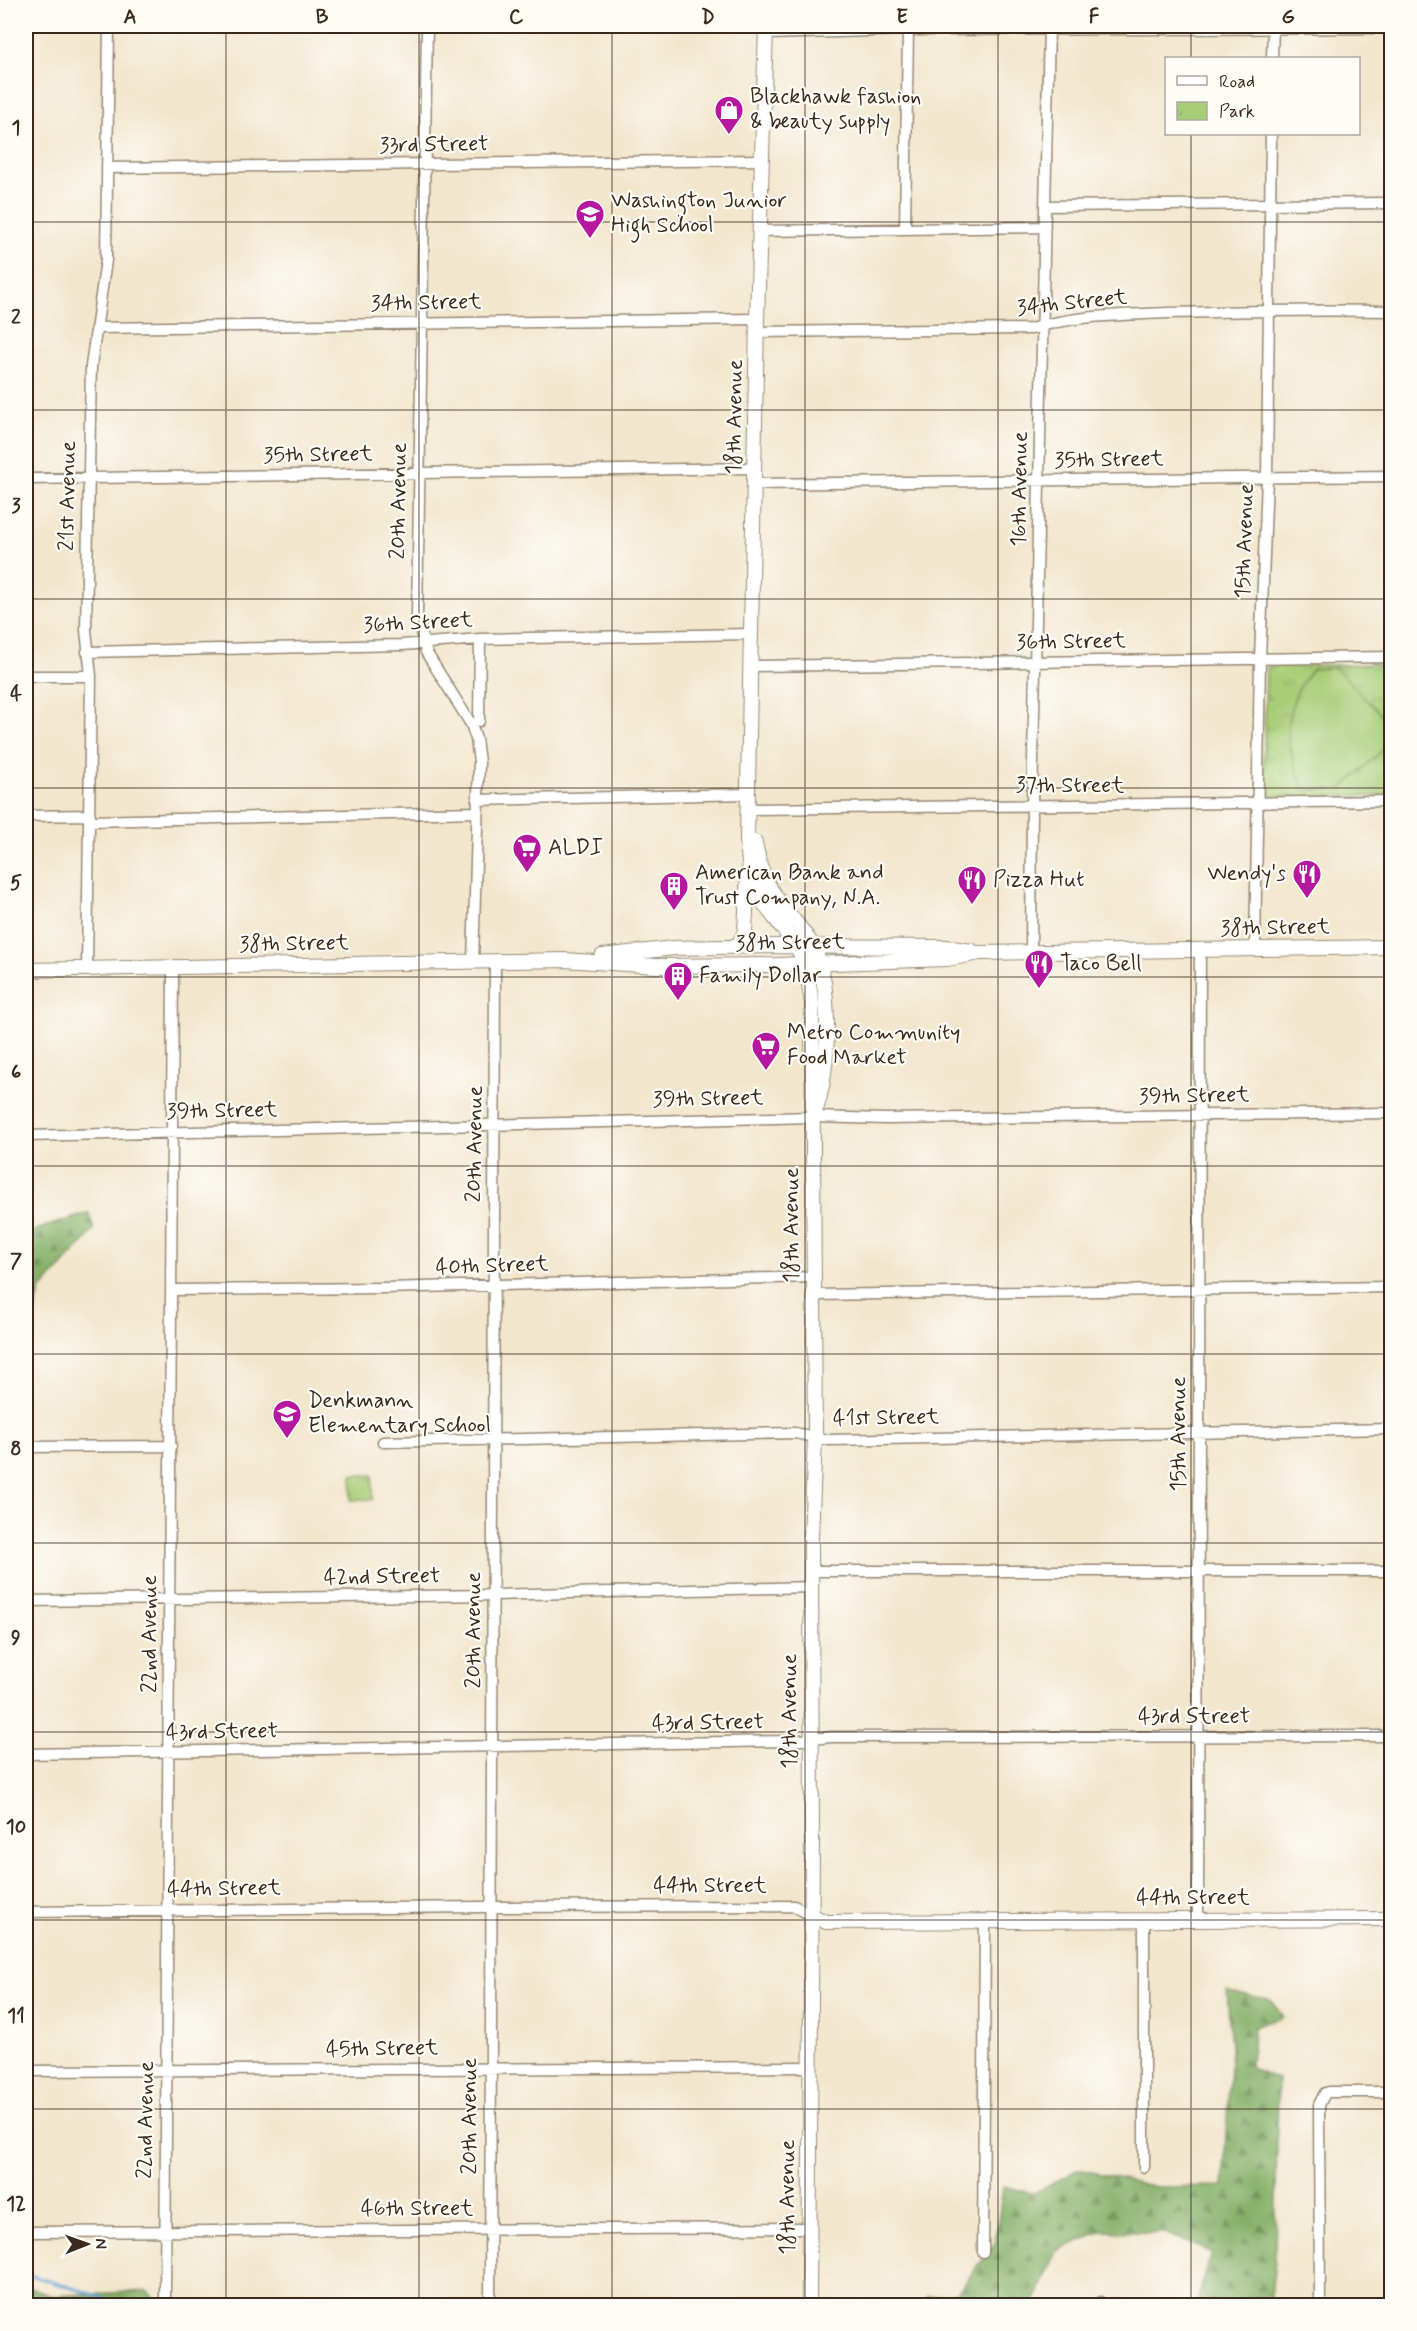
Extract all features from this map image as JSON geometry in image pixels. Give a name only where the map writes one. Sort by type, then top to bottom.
[{"type":"street","name":"21st Avenue","points":[[87,969],[91,676],[87,652],[86,575],[91,366],[106,260],[110,26]]},
{"type":"street","name":"20th Avenue","points":[[427,26],[417,616],[423,644],[433,664],[465,712],[474,732],[478,762],[473,961]]},
{"type":"street","points":[[766,30],[1049,27],[1392,28]]},
{"type":"street","name":"16th Avenue","points":[[1031,953],[1032,805],[1049,27]]},
{"type":"street","points":[[1272,57],[1273,27]]},
{"type":"street","name":"18th Avenue","points":[[766,30],[750,666],[749,863],[758,896],[796,946],[813,964],[825,988],[826,1059],[822,1096],[813,1117],[815,1438],[812,1571],[809,2306]]},
{"type":"street","points":[[905,229],[908,30]]},
{"type":"street","name":"15th Avenue","points":[[1256,949],[1260,659],[1267,478],[1271,135]]},
{"type":"street","name":"33rd Street","points":[[106,168],[761,160]]},
{"type":"street","points":[[1046,206],[1392,203]]},
{"type":"street","points":[[760,231],[1045,227]]},
{"type":"street","name":"34th Street","points":[[96,328],[422,323],[1031,329],[1055,322],[1131,315],[1268,310],[1392,311]]},
{"type":"street","name":"35th Street","points":[[26,479],[755,468]]},
{"type":"street","name":"35th Street","points":[[754,484],[1392,476]]},
{"type":"street","name":"36th Street","points":[[87,652],[751,633]]},
{"type":"street","points":[[479,721],[480,639]]},
{"type":"street","name":"36th Street","points":[[750,666],[1392,657]]},
{"type":"street","points":[[26,676],[91,676]]},
{"type":"street","points":[[477,800],[749,794]]},
{"type":"street","name":"37th Street","points":[[749,809],[1392,801]]},
{"type":"street","name":"18th Avenue","points":[[749,809],[758,858],[767,883],[813,946],[813,964]]},
{"type":"street","points":[[26,816],[90,818],[477,812]]},
{"type":"street","points":[[730,947],[739,944],[745,931],[749,863]]},
{"type":"street","name":"38th Street","points":[[564,960],[674,948],[730,947],[946,947],[980,953],[1031,953],[1392,947]]},
{"type":"street","name":"15th Avenue","points":[[1198,1919],[1200,950]]},
{"type":"street","name":"38th Street","points":[[26,970],[564,960],[656,966],[813,964],[947,959],[980,953]]},
{"type":"street","name":"20th Avenue","points":[[490,2300],[495,961]]},
{"type":"street","name":"22nd Avenue","points":[[165,2301],[172,968]]},
{"type":"street","name":"39th Street","points":[[26,1136],[813,1117],[886,1119],[1392,1113]]},
{"type":"street","name":"40th Street","points":[[172,1290],[385,1288],[813,1277]]},
{"type":"street","points":[[813,1295],[1392,1287]]},
{"type":"street","name":"41st Street","points":[[383,1442],[795,1433],[829,1440],[1392,1429]]},
{"type":"street","points":[[26,1447],[171,1446]]},
{"type":"street","points":[[812,1571],[1392,1571]]},
{"type":"street","name":"42nd Street","points":[[26,1601],[493,1595],[812,1587]]},
{"type":"street","name":"43rd Street","points":[[26,1754],[493,1747],[832,1737],[1392,1736]]},
{"type":"street","name":"44th Street","points":[[26,1912],[794,1906],[826,1922],[1392,1919]]},
{"type":"street","points":[[983,2252],[985,1920]]},
{"type":"street","points":[[1144,1920],[1144,2167]]},
{"type":"street","name":"45th Street","points":[[26,2071],[810,2067]]},
{"type":"street","points":[[1320,2306],[1319,2105],[1323,2095],[1329,2092],[1392,2092]]},
{"type":"street","name":"46th Street","points":[[26,2232],[809,2228]]},
{"type":"green space","points":[[1391,664],[1391,796],[1266,796],[1263,788],[1266,670],[1269,666]]},
{"type":"green space","points":[[1336,668],[1391,725],[1391,742],[1341,789],[1304,790],[1289,742],[1290,714],[1294,699],[1312,669]]},
{"type":"green space","points":[[89,1213],[94,1230],[40,1291],[26,1346],[26,1235]]},
{"type":"green space","points":[[352,1475],[373,1475],[373,1499],[351,1500]]},
{"type":"green space","points":[[1227,1991],[1271,2000],[1283,2017],[1253,2027],[1251,2068],[1278,2079],[1275,2261],[1270,2305],[1196,2305],[1212,2252],[1164,2233],[1101,2231],[1057,2251],[1033,2305],[926,2306],[926,2297],[957,2293],[995,2244],[1003,2187],[1034,2193],[1079,2169],[1156,2187],[1223,2186],[1231,2048]]},
{"type":"green space","points":[[26,2284],[27,2287],[52,2296],[147,2291],[161,2305],[26,2305]]},
{"type":"waterway","points":[[26,2274],[123,2306]]},
{"type":"place","name":"Blackhawk fashion & beauty supply","points":[[729,136]]},
{"type":"place","name":"Washington Junior High School","points":[[590,240]]},
{"type":"place","name":"ALDI","points":[[527,874]]},
{"type":"place","name":"Wendy's","points":[[1307,900]]},
{"type":"place","name":"Pizza Hut","points":[[972,906]]},
{"type":"place","name":"American Bank and Trust Company, N.A.","points":[[674,912]]},
{"type":"place","name":"Taco Bell","points":[[1039,990]]},
{"type":"place","name":"Family Dollar","points":[[678,1002]]},
{"type":"place","name":"Metro Community Food Market","points":[[766,1072]]},
{"type":"place","name":"Denkmann Elementary School","points":[[287,1440]]}]
